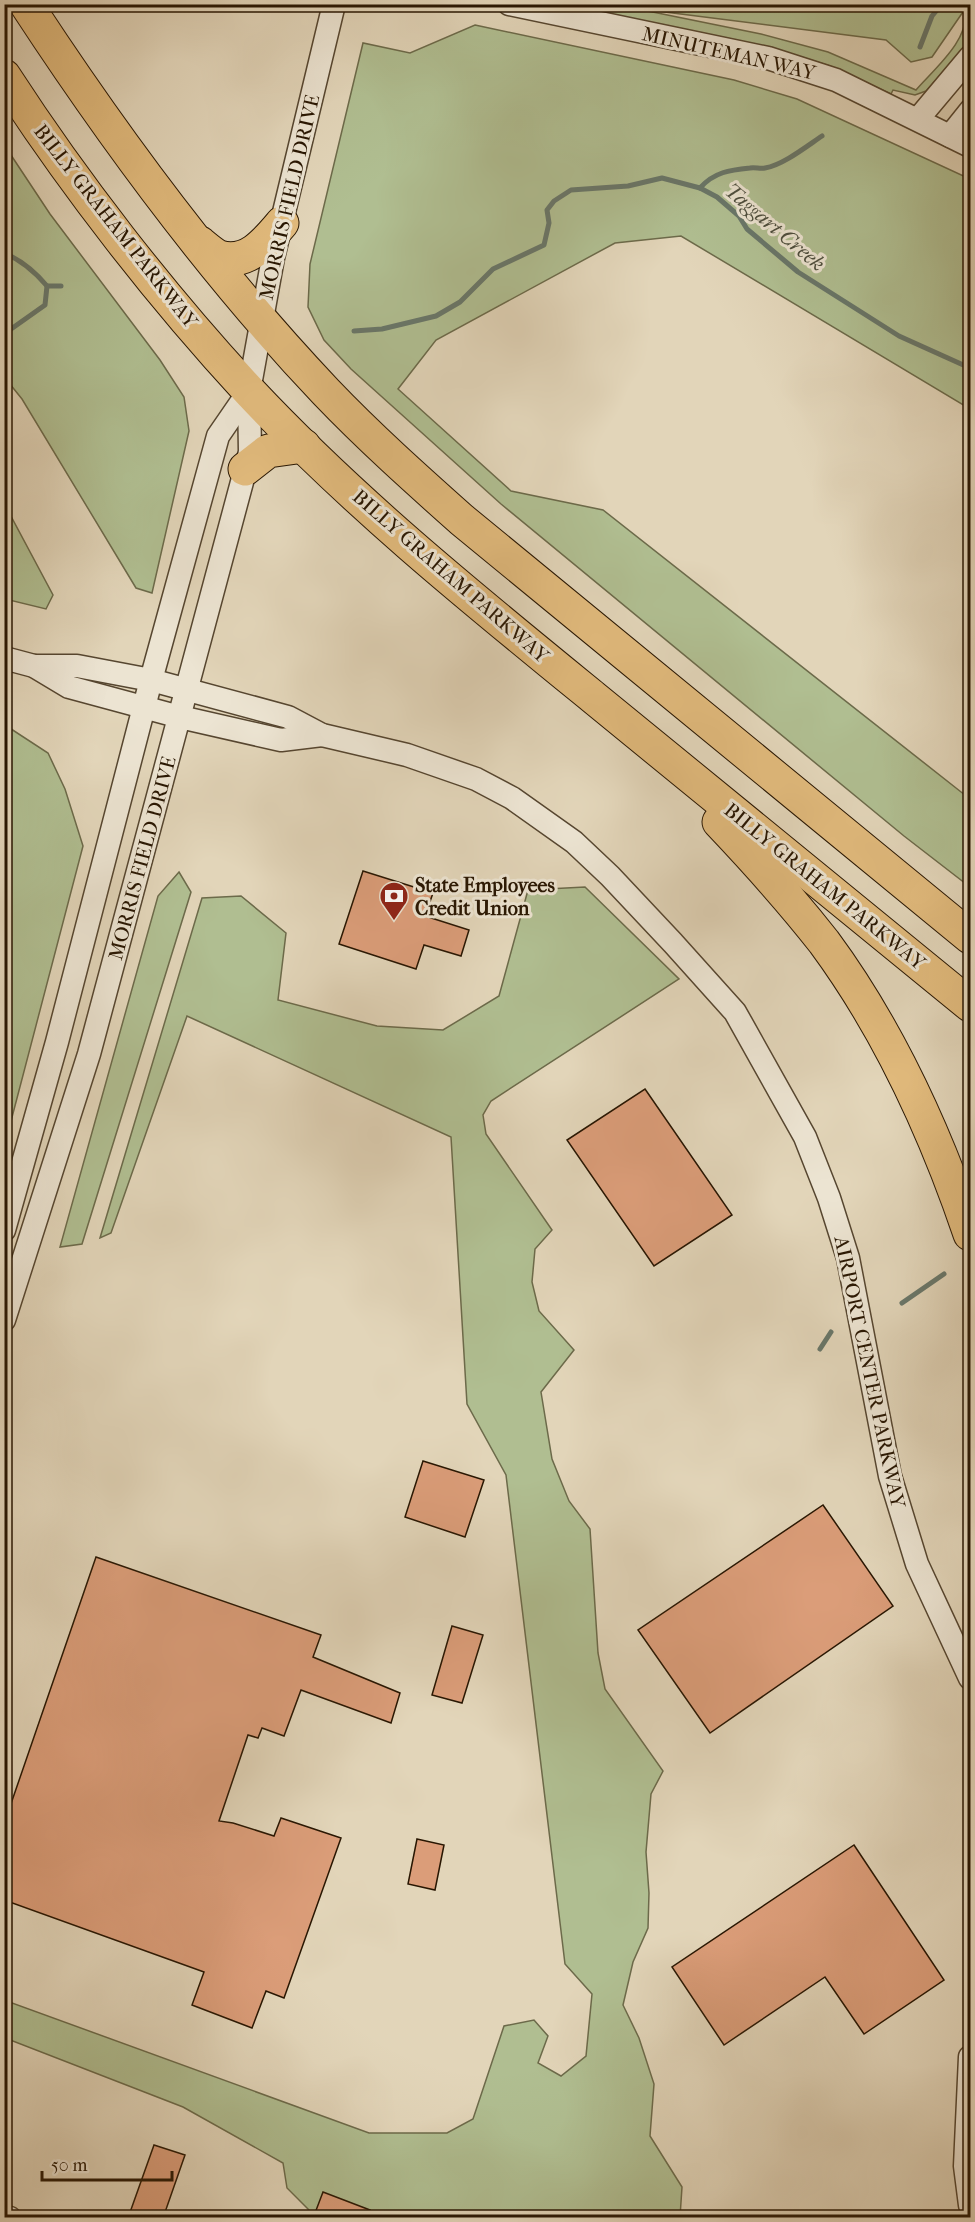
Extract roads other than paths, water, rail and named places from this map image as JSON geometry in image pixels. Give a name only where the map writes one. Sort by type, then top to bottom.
[{"type":"highway","points":[[26,4],[85,93],[147,177],[262,319],[326,392],[391,456],[462,520],[970,938]]},
{"type":"highway","name":"BILLY GRAHAM PARKWAY","points":[[4,76],[80,185],[144,268],[249,390],[304,446],[454,584],[970,1005]]},
{"type":"highway","points":[[199,243],[218,256],[230,259],[248,256],[265,244],[282,223]]},
{"type":"highway","points":[[245,469],[268,451],[304,446]]},
{"type":"highway","points":[[606,708],[771,876],[824,943],[866,1005],[901,1067],[951,1176],[970,1234]]},
{"type":"highway","points":[[892,872],[970,928]]},
{"type":"street","name":"MORRIS FIELD DRIVE","points":[[4,1320],[12,1273],[89,1054],[250,452],[249,390],[262,319],[282,223],[334,4]]},
{"type":"street","name":"MINUTEMAN WAY","points":[[509,4],[768,58],[836,80],[960,141]]},
{"type":"street","points":[[918,119],[970,57]]},
{"type":"street","points":[[960,141],[970,111]]},
{"type":"street","name":"MORRIS FIELD DRIVE","points":[[4,1230],[57,1042],[151,680],[218,436],[249,390]]},
{"type":"street","points":[[4,658],[34,666]]},
{"type":"street","name":"AIRPORT CENTER PARKWAY","points":[[34,666],[77,666],[151,680],[288,717],[322,735],[407,755],[476,779],[512,798],[574,842],[610,876],[735,1012],[806,1137],[829,1197],[848,1258],[890,1476],[917,1564],[970,1678]]},
{"type":"street","name":"AIRPORT CENTER PARKWAY","points":[[34,666],[69,687],[180,717],[281,740],[322,735]]},
{"type":"street","points":[[970,2057],[965,2166],[970,2205]]},
{"type":"street","points":[[4,2216],[10,2217]]},
{"type":"waterway","points":[[920,47],[932,16],[942,4]]},
{"type":"waterway","points":[[700,188],[711,178],[729,171],[772,166],[795,155],[822,136]]},
{"type":"waterway","name":"Taggart Creek","points":[[354,331],[382,329],[436,316],[460,302],[493,269],[544,245],[549,223],[547,210],[554,201],[571,190],[628,186],[662,178],[700,188],[717,197],[739,216],[747,229],[798,272],[899,336],[970,368]]},
{"type":"waterway","name":"Taggart Creek","points":[[4,253],[28,267],[47,286],[61,286]]},
{"type":"waterway","points":[[4,334],[45,305],[47,286]]},
{"type":"waterway","points":[[902,1303],[944,1274]]},
{"type":"waterway","points":[[820,1349],[831,1332]]},
{"type":"place","name":"State Employees Credit Union","points":[[394,922]]}]
